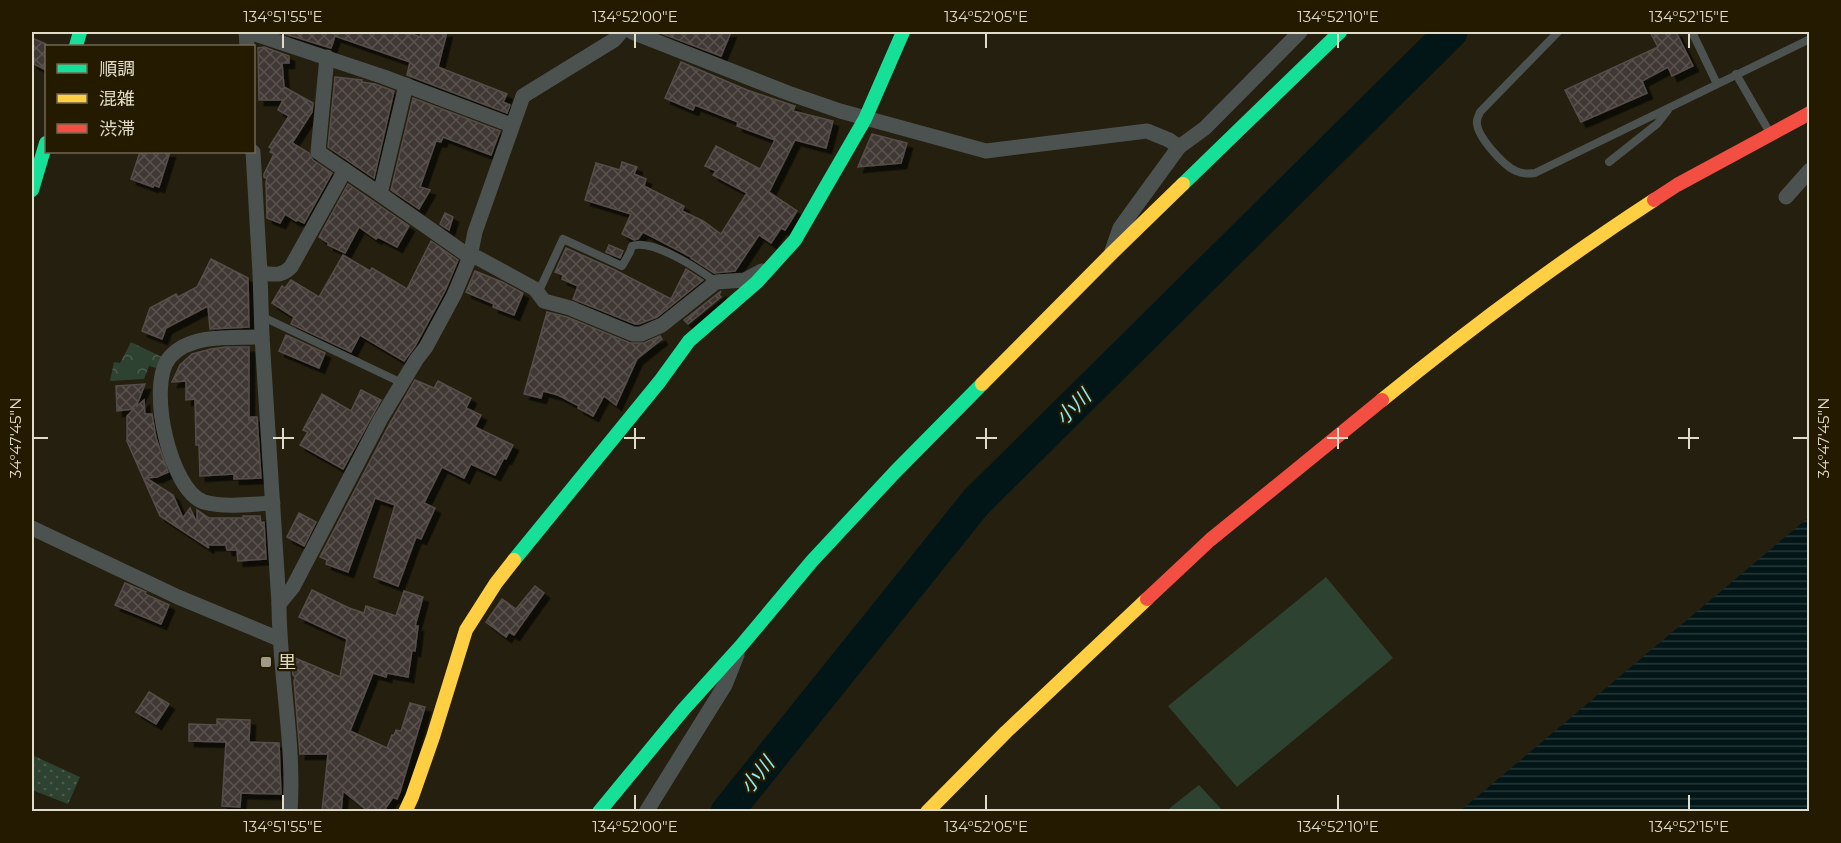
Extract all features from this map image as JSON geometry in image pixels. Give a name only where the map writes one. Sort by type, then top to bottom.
[{"type":"street","points":[[247,32],[327,57],[511,125]]},
{"type":"street","points":[[279,604],[293,587],[381,418],[426,347],[454,295],[470,257],[475,232],[523,96],[614,40],[621,32]]},
{"type":"street","points":[[632,32],[788,93],[865,119],[986,151],[1147,131],[1179,147]]},
{"type":"street","points":[[405,812],[433,737],[466,630],[496,583],[660,381],[689,341],[757,282],[795,240],[865,119],[903,32]]},
{"type":"street","points":[[1111,254],[1120,228],[1179,147],[1205,128],[1300,32]]},
{"type":"street","points":[[599,812],[683,710],[740,647],[812,561],[895,472],[1111,254],[1340,32]]},
{"type":"street","points":[[327,57],[318,152],[470,257],[478,258],[534,289],[544,301],[570,308],[633,334],[641,334],[662,325],[716,282],[745,280],[768,268]]},
{"type":"street","points":[[380,194],[406,86]]},
{"type":"street","points":[[927,812],[1015,724],[1210,540],[1450,344],[1612,226],[1677,184],[1809,113]]},
{"type":"street","points":[[32,190],[45,146]]},
{"type":"street","points":[[253,153],[279,604],[279,639],[292,786],[290,812]]},
{"type":"street","points":[[260,273],[285,273],[291,267],[345,170]]},
{"type":"street","points":[[1786,197],[1809,170]]},
{"type":"street","points":[[262,337],[206,339],[184,346],[169,357],[161,372],[159,394],[165,438],[183,483],[191,494],[203,501],[228,505],[273,503]]},
{"type":"street","points":[[32,528],[178,597],[279,639]]},
{"type":"street","points":[[646,812],[725,685],[740,647]]},
{"type":"lane","points":[[1558,32],[1480,112],[1476,121],[1478,132],[1486,144],[1514,171],[1534,173],[1809,39]]},
{"type":"lane","points":[[1692,32],[1718,84]]},
{"type":"lane","points":[[1736,74],[1770,134]]},
{"type":"lane","points":[[1610,162],[1657,124],[1670,107]]},
{"type":"lane","points":[[538,293],[563,238],[622,266],[632,246],[646,245],[678,259],[716,282]]},
{"type":"lane","points":[[261,316],[402,383]]},
{"type":"green space","points":[[131,342],[162,357],[156,368],[149,366],[144,379],[110,381],[114,362],[120,363]]},
{"type":"green space","points":[[1326,577],[1393,658],[1237,787],[1168,706]]},
{"type":"green space","points":[[32,755],[80,777],[68,804],[32,790]]},
{"type":"green space","points":[[1199,785],[1223,811],[1166,811]]},
{"type":"shaded area","points":[[1809,517],[1809,811],[1460,811]]},
{"type":"building","points":[[285,32],[407,32],[420,37],[422,32],[447,32],[438,67],[507,94],[503,102],[510,105],[507,113],[407,75],[410,62],[335,36],[331,48],[285,34]]},
{"type":"building","points":[[658,32],[731,32],[721,56]]},
{"type":"building","points":[[1650,32],[1676,32],[1693,66],[1672,76],[1668,67],[1642,81],[1647,93],[1581,122],[1565,90],[1658,47]]},
{"type":"building","points":[[32,38],[46,44],[45,70],[32,63]]},
{"type":"building","points":[[264,47],[289,56],[289,63],[282,63],[284,87],[313,103],[312,112],[292,143],[309,153],[313,160],[332,173],[304,223],[285,214],[280,223],[267,218],[267,179],[264,174],[274,154],[270,152],[272,149],[269,147],[289,116],[278,110],[283,100],[259,100],[258,48]]},
{"type":"building","points":[[681,62],[747,90],[795,106],[793,111],[833,121],[826,148],[795,140],[769,192],[797,211],[785,230],[781,228],[771,243],[759,235],[735,271],[714,273],[691,257],[643,232],[638,239],[634,240],[622,234],[631,214],[585,200],[596,163],[620,170],[622,162],[637,167],[634,174],[646,179],[644,186],[684,206],[682,211],[703,221],[721,234],[747,193],[713,175],[716,171],[705,166],[716,146],[760,169],[775,140],[737,126],[738,122],[695,105],[693,110],[665,98]]},
{"type":"building","points":[[335,77],[362,80],[362,82],[394,91],[374,178],[328,147]]},
{"type":"building","points":[[413,98],[500,131],[491,155],[443,137],[441,142],[436,141],[420,187],[430,190],[419,209],[391,190]]},
{"type":"building","points":[[872,134],[907,143],[901,163],[858,167]]},
{"type":"building","points":[[140,153],[170,153],[159,187],[131,179]]},
{"type":"building","points":[[348,184],[409,226],[397,247],[378,237],[376,239],[359,227],[345,253],[328,245],[319,237]]},
{"type":"building","points":[[445,213],[453,217],[449,230],[440,224]]},
{"type":"building","points":[[431,241],[458,260],[445,291],[415,346],[404,361],[360,335],[351,352],[291,324],[294,317],[272,303],[282,286],[285,288],[291,280],[319,297],[343,255],[370,271],[372,268],[407,289]]},
{"type":"building","points":[[609,245],[623,251],[620,258],[606,252]]},
{"type":"building","points":[[566,248],[671,299],[686,269],[703,280],[657,317],[635,324],[573,299],[578,286],[562,279],[563,275],[555,272]]},
{"type":"building","points":[[211,259],[248,278],[249,327],[210,329],[208,306],[166,328],[162,339],[142,331],[150,308],[176,294],[178,297],[197,287]]},
{"type":"building","points":[[475,271],[523,293],[514,315],[493,307],[494,304],[466,292]]},
{"type":"building","points":[[721,291],[719,295],[721,297],[688,324],[684,320]]},
{"type":"building","points":[[547,312],[567,317],[630,343],[644,343],[660,336],[662,339],[637,359],[616,405],[604,396],[593,416],[558,395],[543,391],[541,398],[524,394]]},
{"type":"building","points":[[286,335],[325,353],[319,368],[279,351]]},
{"type":"building","points":[[226,347],[249,347],[249,420],[251,417],[257,417],[261,478],[234,479],[234,474],[200,476],[199,445],[196,445],[195,399],[186,400],[186,381],[172,382],[180,365],[192,354]]},
{"type":"building","points":[[415,380],[434,388],[438,381],[471,398],[466,408],[481,415],[475,427],[513,445],[495,475],[471,464],[464,478],[442,467],[424,503],[435,508],[421,539],[416,537],[398,586],[374,577],[395,505],[375,498],[348,572],[326,564],[327,560],[320,557]]},
{"type":"building","points":[[145,384],[136,407],[144,400],[145,414],[152,414],[156,438],[168,472],[157,477],[146,478],[173,495],[183,518],[190,508],[197,523],[197,510],[209,518],[260,516],[261,523],[264,522],[266,559],[238,561],[237,550],[227,550],[226,545],[207,545],[209,548],[160,516],[127,441],[127,416],[134,409],[117,411],[116,386]]},
{"type":"building","points":[[361,390],[381,400],[343,469],[300,445],[308,432],[303,430],[322,394],[351,411]]},
{"type":"building","points":[[299,513],[316,522],[304,546],[287,537]]},
{"type":"building","points":[[125,583],[169,605],[161,624],[115,605]]},
{"type":"building","points":[[535,586],[544,593],[514,635],[509,632],[506,637],[486,622],[502,599],[516,609]]},
{"type":"building","points":[[312,590],[364,613],[366,606],[396,616],[404,591],[423,597],[415,626],[418,626],[415,651],[412,650],[408,677],[387,673],[386,677],[373,673],[350,731],[387,748],[396,730],[401,731],[410,703],[425,707],[400,792],[397,799],[393,797],[383,812],[369,812],[343,791],[341,812],[322,812],[328,754],[300,754],[295,677],[292,665],[295,658],[340,677],[347,639],[299,617]]},
{"type":"building","points":[[149,692],[169,704],[156,724],[136,712]]},
{"type":"building","points":[[217,719],[250,720],[249,742],[279,743],[281,794],[241,793],[240,807],[222,806],[226,742],[189,741],[189,724],[217,725]]},
{"type":"waterway","name":"小川","points":[[727,812],[976,502],[1451,32]]},
{"type":"traffic: fast","points":[[76,45],[80,32]]},
{"type":"traffic: fast","points":[[514,560],[660,381],[689,341],[757,282],[795,240],[865,119],[903,32]]},
{"type":"traffic: fast","points":[[1183,184],[1340,32]]},
{"type":"traffic: fast","points":[[32,190],[45,146]]},
{"type":"traffic: fast","points":[[599,812],[683,710],[740,647],[812,561],[982,384]]},
{"type":"traffic: slow","points":[[982,384],[1183,184]]},
{"type":"traffic: slow","points":[[1382,400],[1515,296],[1654,200]]},
{"type":"traffic: slow","points":[[405,812],[433,737],[466,630],[496,583],[514,560]]},
{"type":"traffic: slow","points":[[927,812],[1006,732],[1147,599]]},
{"type":"traffic: jam","points":[[1654,200],[1677,185],[1810,113]]},
{"type":"traffic: jam","points":[[1147,599],[1210,540],[1382,400]]},
{"type":"place","name":"里","points":[[266,662]]}]
